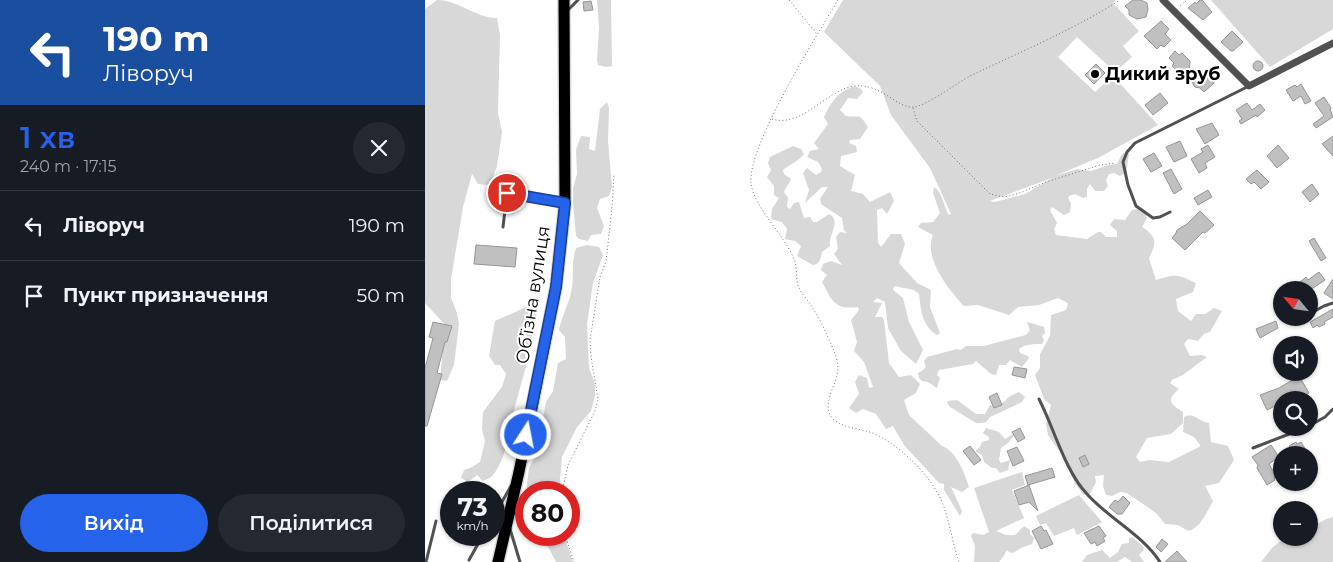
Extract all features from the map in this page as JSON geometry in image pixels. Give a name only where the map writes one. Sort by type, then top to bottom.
[{"type":"highway","name":"Обʼїзна вулиця","points":[[498,562],[519,472],[556,287],[565,203],[564,0]]},
{"type":"street","points":[[1163,0],[1249,86],[1333,43]]},
{"type":"lane","points":[[565,13],[578,0]]},
{"type":"lane","points":[[1170,212],[1153,218],[1136,206],[1128,185],[1123,162],[1127,152],[1135,144],[1249,86]]},
{"type":"lane","points":[[503,227],[507,193],[565,203]]},
{"type":"lane","points":[[1318,309],[1333,303]]},
{"type":"lane","points":[[1039,399],[1072,474],[1087,494],[1133,533],[1160,562]]},
{"type":"lane","points":[[1318,421],[1333,409]]},
{"type":"lane","points":[[1253,448],[1284,436]]},
{"type":"lane","points":[[505,497],[519,472]]},
{"type":"lane","points":[[508,520],[520,562]]},
{"type":"lane","points":[[426,562],[436,521]]},
{"type":"lane","points":[[469,560],[477,546]]},
{"type":"path","points":[[789,0],[818,34]]},
{"type":"path","points":[[838,0],[772,119],[757,153],[751,183],[759,204],[795,260],[798,287],[822,325],[836,356],[838,370],[828,405],[832,419],[839,424],[875,434],[891,442],[914,461],[944,506],[959,562]]},
{"type":"path","points":[[772,119],[782,122],[798,117],[837,92],[855,86],[881,91],[906,107],[922,106],[957,83],[1027,50],[1119,0]]},
{"type":"path","points":[[1174,11],[1187,0]]},
{"type":"path","points":[[912,108],[917,121],[990,194],[1004,197],[1017,194],[1046,182],[1100,165],[1123,162]]},
{"type":"path","points":[[564,481],[568,465],[595,411],[597,399],[590,340],[599,277],[606,261],[614,174]]},
{"type":"path","points":[[569,546],[574,562]]},
{"type":"shaded area","points":[[437,0],[453,3],[481,15],[497,18],[500,35],[498,113],[502,132],[497,166],[491,182],[487,185],[478,184],[472,174],[463,207],[451,279],[451,298],[459,324],[454,365],[447,381],[440,380],[447,327],[425,303],[425,9]]},
{"type":"shaded area","points":[[597,0],[611,0],[612,66],[598,65],[599,28]]},
{"type":"shaded area","points":[[843,0],[1116,0],[1113,3],[1139,31],[1123,46],[1132,57],[1115,72],[1077,37],[1058,57],[1095,92],[1113,76],[1158,125],[1098,158],[1055,176],[1077,169],[1091,171],[1117,164],[1122,154],[1127,152],[1129,154],[1126,173],[1120,176],[1114,173],[1109,174],[1106,180],[1108,186],[1104,191],[1095,191],[1090,184],[1087,189],[1087,197],[1083,198],[1075,194],[1069,196],[1068,198],[1071,203],[1070,212],[1064,215],[1052,207],[1050,210],[1057,223],[1054,229],[1056,235],[1087,239],[1098,232],[1101,232],[1106,237],[1117,237],[1117,231],[1110,225],[1114,219],[1125,220],[1132,210],[1143,208],[1147,218],[1142,227],[1151,234],[1154,240],[1149,258],[1156,280],[1176,276],[1196,283],[1193,292],[1176,299],[1178,311],[1191,321],[1196,314],[1205,314],[1214,308],[1222,311],[1210,332],[1204,334],[1198,341],[1188,339],[1184,344],[1190,356],[1202,355],[1207,357],[1173,379],[1170,383],[1179,389],[1172,396],[1171,402],[1183,412],[1183,423],[1171,434],[1147,438],[1136,457],[1140,462],[1149,460],[1169,462],[1199,447],[1200,445],[1194,437],[1183,432],[1184,417],[1188,416],[1194,416],[1209,423],[1211,442],[1228,446],[1234,460],[1219,483],[1205,486],[1213,501],[1203,519],[1193,529],[1188,531],[1178,525],[1165,524],[1156,513],[1127,493],[1120,492],[1112,496],[1106,495],[1103,486],[1104,475],[1095,476],[1096,482],[1090,494],[1084,495],[1076,485],[1060,452],[1048,435],[1046,424],[1051,405],[1044,399],[1035,375],[1040,368],[1040,354],[1050,336],[1051,315],[1066,310],[1068,304],[1058,298],[1039,305],[1018,307],[1009,315],[978,305],[964,306],[945,283],[934,263],[931,244],[933,235],[918,227],[921,223],[933,222],[940,213],[933,193],[934,187],[939,192],[949,215],[951,214],[930,168],[891,115],[880,86],[824,32]],"holes":[[[1052,178],[1025,194],[995,202],[990,201]]]},
{"type":"shaded area","points":[[1211,0],[1333,0],[1333,29],[1270,67]]},
{"type":"shaded area","points":[[855,86],[863,92],[857,99],[848,98],[840,110],[846,116],[861,117],[868,127],[860,139],[850,140],[849,143],[856,146],[857,152],[841,156],[840,166],[855,175],[851,191],[863,194],[870,202],[890,192],[894,201],[887,214],[882,208],[877,210],[878,243],[881,247],[891,234],[901,234],[905,244],[899,263],[917,283],[931,290],[930,307],[940,333],[937,335],[925,323],[919,294],[914,290],[894,286],[893,290],[903,298],[909,322],[923,350],[916,364],[901,351],[888,328],[885,302],[877,298],[873,302],[882,303],[875,317],[882,317],[884,320],[889,363],[899,377],[911,375],[920,384],[916,393],[904,400],[909,415],[956,457],[965,475],[969,487],[962,492],[951,487],[962,511],[960,516],[944,490],[944,484],[939,483],[904,445],[893,426],[886,429],[876,414],[863,409],[856,413],[849,408],[859,394],[855,382],[859,375],[867,378],[869,388],[873,387],[864,362],[854,351],[857,342],[851,320],[859,310],[858,307],[844,307],[835,303],[822,282],[827,275],[821,270],[823,264],[831,261],[842,265],[834,254],[838,249],[836,237],[840,232],[847,233],[844,230],[842,218],[821,204],[820,199],[828,187],[822,187],[805,203],[809,190],[803,173],[807,168],[816,175],[821,172],[822,169],[818,162],[807,157],[810,151],[819,149],[814,143],[828,124],[824,117],[832,102],[844,91]]},
{"type":"shaded area","points":[[607,102],[609,108],[608,141],[612,187],[609,196],[600,199],[597,208],[604,226],[601,234],[591,235],[588,241],[579,239],[576,236],[573,188],[577,174],[576,150],[581,136],[590,137],[589,149],[595,151],[600,109]]},
{"type":"shaded area","points":[[793,146],[801,149],[804,154],[800,159],[783,170],[784,174],[791,179],[784,192],[788,198],[787,207],[790,209],[794,203],[799,202],[804,218],[810,217],[813,222],[817,222],[829,214],[833,217],[835,224],[830,246],[822,252],[819,262],[813,265],[797,256],[801,246],[795,241],[785,239],[787,229],[782,222],[771,218],[772,209],[779,198],[774,195],[774,186],[767,177],[771,170],[768,163],[770,157]]},
{"type":"shaded area","points":[[587,245],[599,247],[603,255],[593,283],[587,324],[589,368],[595,384],[595,396],[591,411],[577,427],[562,457],[560,481],[527,481],[529,468],[536,455],[539,425],[543,418],[546,402],[553,391],[558,363],[566,359],[565,337],[559,330],[571,293],[576,248]]},
{"type":"shaded area","points":[[535,303],[537,309],[536,320],[530,342],[525,351],[526,366],[502,458],[491,477],[483,481],[477,475],[466,481],[461,478],[464,470],[480,462],[485,441],[482,429],[483,412],[502,387],[506,374],[500,365],[495,365],[489,356],[495,321]]},
{"type":"shaded area","points":[[1028,322],[1044,327],[1045,333],[1042,336],[1044,340],[1042,344],[1027,345],[1019,349],[1020,353],[1029,358],[1022,367],[1010,360],[1006,365],[999,365],[996,375],[991,374],[976,361],[973,364],[939,370],[937,375],[940,378],[937,388],[919,378],[918,373],[926,367],[924,361],[927,357],[957,349],[961,350],[966,346],[984,346],[1026,335],[1030,330]]},
{"type":"shaded area","points":[[1019,392],[1025,397],[1022,402],[990,417],[986,422],[982,423],[976,423],[950,407],[947,403],[948,401],[957,400],[976,414],[985,414],[990,405],[998,407],[1010,396]]},
{"type":"shaded area","points":[[986,428],[999,432],[1005,439],[1013,434],[1014,436],[1008,443],[1001,448],[999,460],[1001,463],[1010,460],[1008,470],[1000,473],[996,468],[992,468],[984,462],[982,455],[976,452],[982,442],[989,440],[989,437],[983,433]]},
{"type":"shaded area","points":[[1022,472],[1025,485],[1012,490],[1024,518],[996,531],[1006,535],[1015,535],[1024,526],[1030,530],[1030,534],[1034,538],[1032,544],[1013,553],[1007,550],[999,562],[974,562],[975,546],[971,536],[973,533],[983,535],[989,532],[974,488]]},
{"type":"shaded area","points":[[1079,495],[1102,522],[1077,535],[1074,528],[1054,536],[1046,523],[1040,525],[1036,516]]},
{"type":"shaded area","points":[[1333,517],[1333,562],[1261,562],[1274,546],[1318,546],[1318,524]]},
{"type":"shaded area","points":[[1132,537],[1143,546],[1144,550],[1139,555],[1144,562],[1132,562],[1125,557],[1117,562],[1082,562],[1087,555],[1102,550],[1110,558],[1118,552],[1122,544],[1129,543],[1129,538]]},
{"type":"shaded area","points":[[548,546],[568,546],[573,562],[556,562]]},
{"type":"building","points":[[1133,0],[1141,0],[1147,3],[1146,17],[1137,19],[1129,15],[1129,10],[1125,6]]},
{"type":"building","points":[[1200,0],[1212,12],[1203,20],[1188,8]]},
{"type":"building","points":[[591,1],[593,10],[584,11],[583,2]]},
{"type":"building","points":[[1161,21],[1169,29],[1165,34],[1171,40],[1164,47],[1161,45],[1157,49],[1144,36]]},
{"type":"building","points":[[1232,31],[1243,42],[1231,51],[1221,42]]},
{"type":"building","points":[[1175,51],[1179,55],[1182,53],[1190,61],[1189,78],[1185,73],[1183,76],[1172,66],[1174,63],[1169,58]]},
{"type":"building","points":[[1256,61],[1260,61],[1263,66],[1262,70],[1256,71],[1253,68],[1253,64]]},
{"type":"building","name":"Дикий зруб","points":[[1096,64],[1105,73],[1094,84],[1085,75]]},
{"type":"building","points":[[1201,69],[1205,74],[1210,75],[1214,83],[1204,92],[1200,88],[1195,87],[1190,79]]},
{"type":"building","points":[[1301,84],[1311,101],[1305,104],[1301,96],[1293,101],[1286,90]]},
{"type":"building","points":[[1160,93],[1168,103],[1153,115],[1145,105]]},
{"type":"building","points":[[1324,97],[1331,108],[1333,117],[1316,128],[1313,124],[1324,116],[1315,103]]},
{"type":"building","points":[[1247,103],[1252,110],[1260,104],[1265,110],[1257,117],[1256,115],[1241,124],[1239,121],[1242,119],[1236,110]]},
{"type":"building","points":[[1212,123],[1219,135],[1205,144],[1196,129]]},
{"type":"building","points":[[1333,136],[1333,156],[1322,144]]},
{"type":"building","points":[[1180,141],[1187,156],[1174,162],[1166,147]]},
{"type":"building","points":[[1208,145],[1215,157],[1205,163],[1207,168],[1199,173],[1191,159],[1203,152],[1201,149]]},
{"type":"building","points":[[1278,145],[1289,158],[1277,168],[1267,156]]},
{"type":"building","points":[[1154,153],[1162,166],[1151,172],[1143,159]]},
{"type":"building","points":[[1171,169],[1182,189],[1174,194],[1163,173]]},
{"type":"building","points":[[1257,170],[1269,182],[1261,189],[1254,182],[1251,184],[1246,179]]},
{"type":"building","points":[[1312,184],[1319,194],[1310,202],[1302,192]]},
{"type":"building","points":[[1208,190],[1212,197],[1198,205],[1194,198]]},
{"type":"building","points":[[1200,211],[1214,225],[1205,233],[1203,232],[1185,250],[1172,238],[1177,230],[1187,224]]},
{"type":"building","points":[[1314,238],[1326,258],[1321,261],[1309,241]]},
{"type":"building","points":[[476,245],[517,248],[515,267],[474,264]]},
{"type":"building","points":[[1319,272],[1325,280],[1318,285],[1318,281],[1301,281],[1306,277],[1308,280]]},
{"type":"building","points":[[1333,279],[1333,299],[1324,293]]},
{"type":"building","points":[[1333,309],[1333,317],[1319,327],[1318,317]]},
{"type":"building","points":[[433,322],[452,326],[447,342],[445,342],[437,373],[442,374],[427,426],[425,426],[425,368],[433,338],[429,337]]},
{"type":"building","points":[[1273,322],[1273,326],[1277,326],[1278,328],[1260,338],[1256,329]]},
{"type":"building","points":[[1014,367],[1027,369],[1025,378],[1012,375]]},
{"type":"building","points":[[1291,381],[1302,381],[1308,391],[1273,391],[1273,407],[1267,410],[1260,395],[1279,388]]},
{"type":"building","points":[[997,393],[1002,405],[994,408],[989,397]]},
{"type":"building","points":[[1020,428],[1025,438],[1018,442],[1012,432]]},
{"type":"building","points":[[1296,442],[1297,444],[1301,442],[1303,446],[1289,446]]},
{"type":"building","points":[[1271,445],[1273,448],[1273,461],[1269,464],[1273,471],[1273,481],[1267,485],[1257,468],[1258,465],[1252,457]]},
{"type":"building","points":[[970,446],[981,460],[974,465],[963,451]]},
{"type":"building","points":[[1017,447],[1024,461],[1013,466],[1007,451]]},
{"type":"building","points":[[1085,455],[1089,464],[1083,467],[1079,458]]},
{"type":"building","points":[[1052,468],[1055,477],[1028,485],[1025,476]]},
{"type":"building","points":[[1029,485],[1038,511],[1029,502],[1019,505],[1014,491]]},
{"type":"building","points":[[1123,496],[1130,503],[1122,514],[1117,514],[1109,507],[1115,500],[1118,502]]},
{"type":"building","points":[[1041,526],[1044,531],[1046,530],[1053,544],[1041,549],[1032,531]]},
{"type":"building","points":[[1099,526],[1106,536],[1103,538],[1105,541],[1097,546],[1095,542],[1091,544],[1084,533]]},
{"type":"building","points":[[1162,539],[1168,544],[1161,552],[1156,547]]},
{"type":"building","points":[[1177,551],[1187,562],[1165,562]]},
{"type":"place","name":"Дикий зруб","points":[[1095,74]]},
{"type":"route","points":[[507,193],[565,203],[556,287],[526,435]]}]
